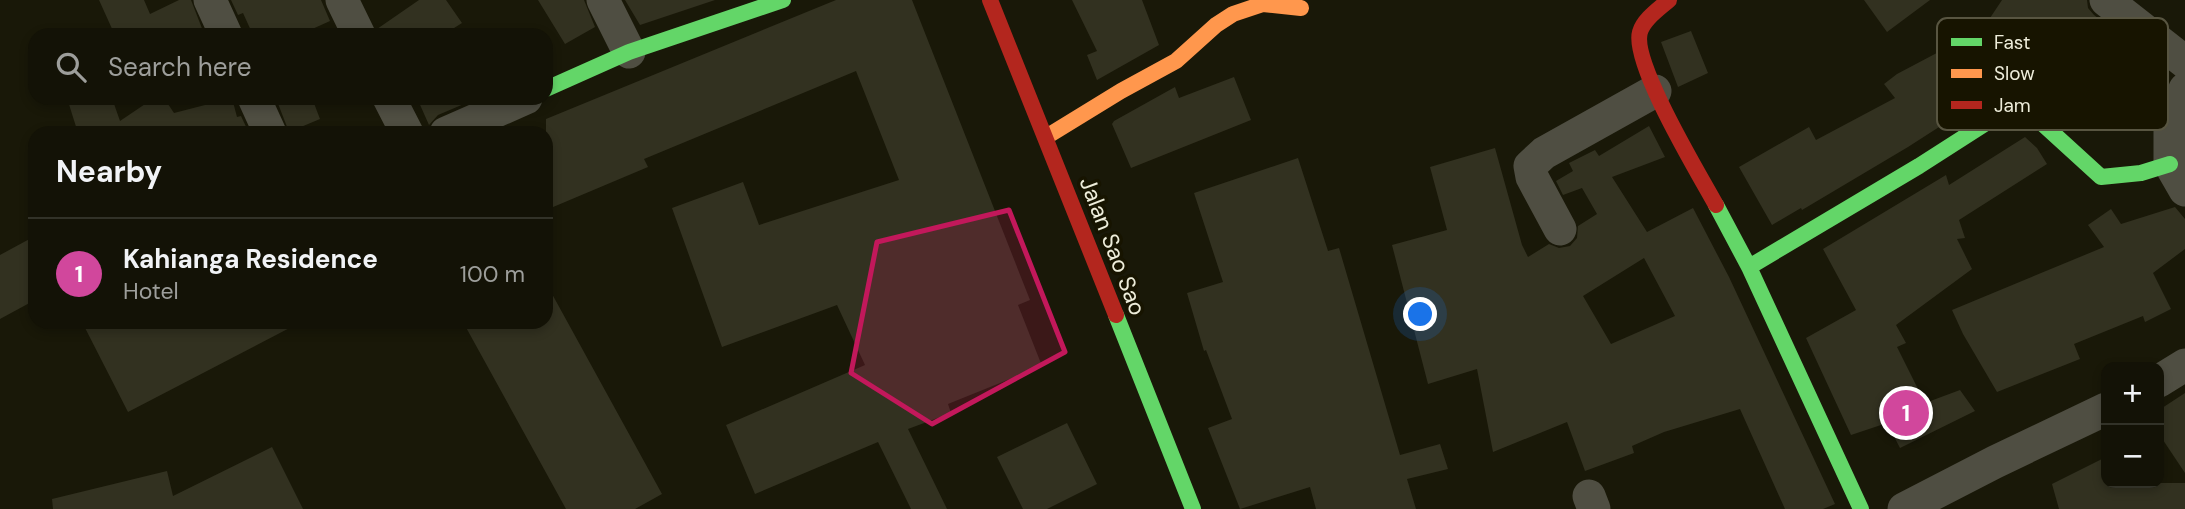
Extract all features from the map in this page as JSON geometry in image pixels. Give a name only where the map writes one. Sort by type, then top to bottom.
[{"type":"street","points":[[210,0],[223,28]]},
{"type":"street","points":[[342,0],[356,28]]},
{"type":"street","points":[[603,0],[629,52]]},
{"type":"street","points":[[553,86],[629,52],[783,0]]},
{"type":"street","name":"Jalan Sao Sao","points":[[990,0],[1190,503]]},
{"type":"street","points":[[1669,0],[1644,23],[1639,35],[1640,49],[1655,91],[1749,267],[1861,509]]},
{"type":"street","points":[[2106,0],[2129,18]]},
{"type":"street","points":[[1046,137],[1176,61],[1233,13],[1263,4],[1301,8]]},
{"type":"street","points":[[2168,49],[2185,62]]},
{"type":"street","points":[[2049,130],[2101,177],[2141,173],[2178,177],[2170,126],[2185,89]]},
{"type":"street","points":[[1560,229],[1532,177],[1530,166],[1551,149],[1655,91]]},
{"type":"street","points":[[257,105],[267,126]]},
{"type":"street","points":[[462,126],[510,105]]},
{"type":"street","points":[[1749,267],[1975,130]]},
{"type":"street","points":[[2164,378],[2185,366]]},
{"type":"street","points":[[1904,509],[1995,462],[2101,412]]},
{"type":"street","points":[[1170,505],[1190,503]]},
{"type":"highlighted area","points":[[1009,210],[1065,352],[932,424],[851,373],[877,242]]},
{"type":"building","points":[[99,0],[144,0],[150,14],[179,0],[191,0],[202,28],[112,28]]},
{"type":"building","points":[[231,0],[321,0],[330,21],[314,28],[250,28],[243,13],[238,15]]},
{"type":"building","points":[[419,0],[446,0],[462,23],[454,28],[378,28]]},
{"type":"building","points":[[538,0],[584,0],[595,27],[565,44]]},
{"type":"building","points":[[625,0],[715,0],[640,25]]},
{"type":"building","points":[[836,0],[912,0],[1030,300],[1018,305],[1042,366],[948,404],[951,413],[908,429],[947,509],[911,509],[878,442],[755,494],[726,425],[865,365],[837,305],[722,347],[672,208],[743,182],[759,225],[899,180],[856,71],[644,159],[648,167],[553,207],[553,126],[546,126],[546,119]]},
{"type":"building","points":[[1072,0],[1142,0],[1159,45],[1097,80],[1087,55],[1097,51]]},
{"type":"building","points":[[1864,0],[1930,0],[1887,32]]},
{"type":"building","points":[[2002,0],[2087,0],[2088,8],[2098,18],[1990,18]]},
{"type":"building","points":[[1691,31],[1708,73],[1678,87],[1661,42]]},
{"type":"building","points":[[1937,53],[1937,128],[1802,210],[1801,208],[1772,225],[1739,167],[1809,127],[1816,140],[1895,98],[1884,84]]},
{"type":"building","points":[[1234,77],[1251,120],[1131,168],[1112,124],[1114,121],[1175,87],[1179,98]]},
{"type":"building","points":[[69,105],[114,105],[120,121],[144,105],[169,105],[174,113],[205,105],[234,105],[237,117],[241,116],[246,126],[76,126]]},
{"type":"building","points":[[279,105],[315,105],[320,119],[303,126],[287,126]]},
{"type":"building","points":[[420,105],[462,105],[438,115],[429,125]]},
{"type":"building","points":[[1649,126],[1665,157],[1612,177],[1647,232],[1693,208],[1729,277],[1835,504],[1823,509],[1785,509],[1740,409],[1664,432],[1632,446],[1634,453],[1585,471],[1567,422],[1493,452],[1477,369],[1428,384],[1392,245],[1447,230],[1430,167],[1495,148],[1522,245],[1528,257],[1549,244],[1559,248],[1570,246],[1577,238],[1578,226],[1597,214],[1582,188],[1563,195],[1556,181],[1573,171],[1569,163],[1595,150],[1599,156]],"holes":[[[1644,258],[1675,316],[1611,344],[1583,296]]]},
{"type":"building","points":[[2025,137],[2037,148],[2047,164],[1959,220],[1965,238],[1957,239],[1972,269],[1896,325],[1906,343],[1897,347],[1925,403],[1960,390],[1975,411],[1900,448],[1887,423],[1851,435],[1806,338],[1856,310],[1823,249],[1946,175],[1949,185]]},
{"type":"building","points":[[1298,158],[1328,251],[1339,248],[1400,455],[1440,444],[1448,469],[1407,479],[1416,509],[1316,509],[1310,487],[1240,509],[1208,428],[1232,419],[1206,350],[1204,351],[1187,293],[1223,282],[1194,193]]},
{"type":"building","points":[[2175,207],[2185,219],[2185,249],[2153,273],[2171,309],[2145,322],[2143,316],[2074,344],[2080,359],[1997,392],[1952,310],[2104,247],[2088,225],[2111,209],[2121,224]]},
{"type":"building","points":[[28,240],[28,304],[0,319],[0,255]]},
{"type":"building","points":[[553,296],[662,494],[635,509],[566,509],[467,329],[553,329]]},
{"type":"building","points":[[86,329],[288,329],[128,412]]},
{"type":"building","points":[[2185,393],[2185,473],[2164,442],[2164,407]]},
{"type":"building","points":[[1067,423],[1097,484],[1047,509],[1023,509],[997,457]]},
{"type":"building","points":[[272,447],[303,509],[53,509],[52,499],[167,471],[173,496]]},
{"type":"building","points":[[2101,460],[2101,488],[2164,488],[2164,483],[2185,483],[2185,509],[2059,509],[2052,484]]},
{"type":"traffic: fast","points":[[553,86],[629,52],[783,0]]},
{"type":"traffic: fast","points":[[1749,267],[1975,130]]},
{"type":"traffic: fast","points":[[2049,130],[2101,177],[2141,173],[2170,164]]},
{"type":"traffic: fast","points":[[1716,205],[1749,267],[1861,509]]},
{"type":"traffic: fast","points":[[1116,315],[1193,509]]},
{"type":"traffic: slow","points":[[1046,137],[1176,61],[1216,25],[1233,14],[1263,4],[1301,8]]},
{"type":"traffic: jam","points":[[990,0],[1116,315]]},
{"type":"traffic: jam","points":[[1669,0],[1652,14],[1642,27],[1640,47],[1668,118],[1716,205]]},
{"type":"place","name":"Kahianga Residence","points":[[1906,413]]}]
